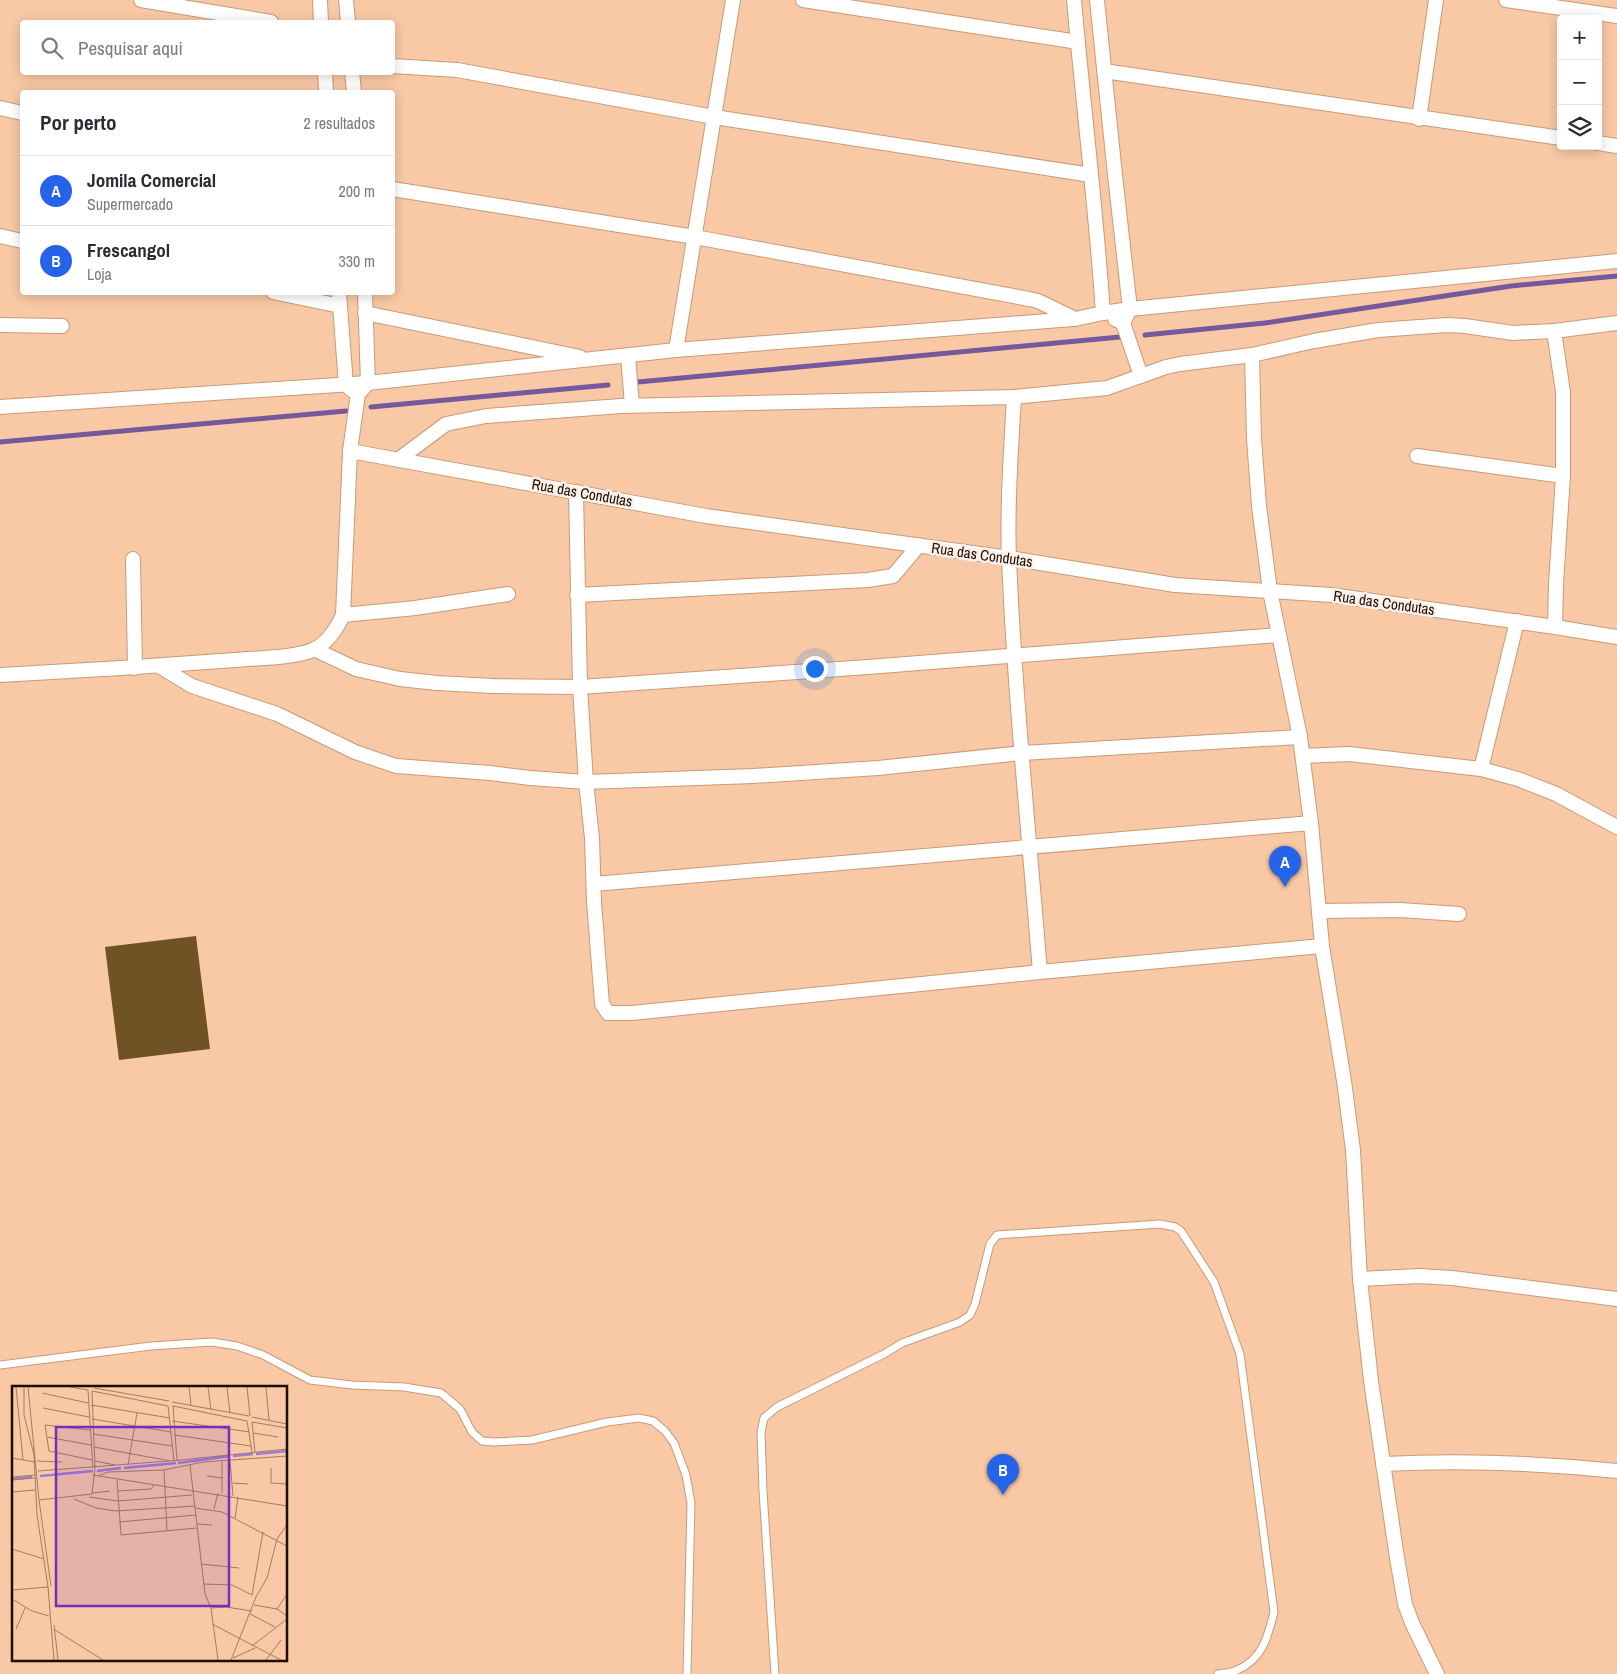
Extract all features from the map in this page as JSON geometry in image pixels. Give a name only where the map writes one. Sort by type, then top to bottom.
[{"type":"street","points":[[141,0],[259,20]]},
{"type":"street","points":[[320,0],[321,20]]},
{"type":"street","points":[[346,0],[348,20]]},
{"type":"street","points":[[676,350],[734,0]]},
{"type":"street","points":[[803,0],[1078,42]]},
{"type":"street","points":[[1074,0],[1104,313]]},
{"type":"street","points":[[1097,0],[1130,310],[1123,323]]},
{"type":"street","points":[[1419,119],[1436,0]]},
{"type":"street","points":[[1506,0],[1617,16]]},
{"type":"street","points":[[395,66],[456,70],[714,117],[1091,174]]},
{"type":"street","points":[[1104,72],[1557,137]]},
{"type":"street","points":[[325,75],[326,90]]},
{"type":"street","points":[[352,75],[354,90]]},
{"type":"street","points":[[0,108],[20,113]]},
{"type":"street","points":[[1602,144],[1617,146]]},
{"type":"street","points":[[395,189],[695,237],[1029,299],[1038,301],[1075,319]]},
{"type":"street","points":[[0,236],[20,241]]},
{"type":"street","points":[[0,407],[368,384],[676,350],[1075,319],[1130,310],[1617,261]]},
{"type":"street","points":[[302,295],[340,299],[346,385],[358,394]]},
{"type":"street","points":[[0,675],[135,668],[297,654],[314,649],[330,636],[338,627],[343,615],[350,451],[358,394],[368,384],[365,295]]},
{"type":"street","points":[[365,313],[595,360]]},
{"type":"street","points":[[1104,313],[1123,323],[1141,376]]},
{"type":"street","points":[[399,460],[446,424],[486,416],[632,405],[1014,397],[1107,388],[1180,364],[1252,355],[1314,341],[1378,330],[1447,325],[1513,333],[1554,331],[1617,323]]},
{"type":"street","points":[[0,325],[62,326]]},
{"type":"street","points":[[1554,331],[1563,392],[1563,476],[1555,627]]},
{"type":"street","points":[[1252,355],[1254,439],[1258,496],[1270,591],[1300,737],[1311,823],[1322,946],[1353,1150],[1360,1279],[1371,1381],[1396,1558],[1405,1604],[1412,1623],[1437,1674]]},
{"type":"street","points":[[628,356],[632,405]]},
{"type":"street","points":[[1014,397],[1010,467],[1009,558],[1028,847],[1040,972]]},
{"type":"street","name":"Rua das Condutas","points":[[350,451],[706,516],[1009,558],[1175,585],[1330,595],[1617,637]]},
{"type":"street","points":[[1417,456],[1563,476]]},
{"type":"street","points":[[576,492],[580,688],[586,782],[592,838],[594,902],[602,1004],[608,1013],[632,1013],[1322,946]]},
{"type":"street","points":[[577,595],[868,580],[890,577],[898,572],[919,546]]},
{"type":"street","points":[[134,559],[135,668]]},
{"type":"street","points":[[343,615],[415,608],[508,594]]},
{"type":"street","points":[[1482,770],[1517,621]]},
{"type":"street","points":[[314,649],[356,669],[400,679],[493,686],[580,688],[1279,634]]},
{"type":"street","points":[[159,666],[192,686],[277,714],[355,752],[389,764],[549,780],[586,782],[753,776],[878,768],[1022,753],[1300,737]]},
{"type":"street","points":[[1302,756],[1349,754],[1482,770],[1518,779],[1556,794],[1617,827]]},
{"type":"street","points":[[594,884],[1311,823]]},
{"type":"street","points":[[1319,911],[1400,910],[1459,914]]},
{"type":"street","points":[[1360,1279],[1420,1276],[1452,1278],[1617,1299]]},
{"type":"street","points":[[1383,1464],[1442,1462],[1572,1466],[1617,1471]]},
{"type":"lane","points":[[775,1674],[763,1490],[762,1432],[764,1418],[777,1407],[884,1354],[902,1343],[960,1322],[970,1315],[975,1304],[990,1244],[997,1236],[1160,1224],[1181,1231],[1214,1282],[1240,1354],[1274,1612],[1268,1636],[1257,1657],[1236,1671],[1218,1674]]},
{"type":"lane","points":[[0,1365],[151,1346],[212,1342],[237,1346],[263,1355],[310,1380],[352,1385],[404,1387],[441,1393],[460,1409],[472,1432],[482,1441],[532,1440],[607,1422],[639,1418],[653,1421],[665,1431],[674,1443],[686,1475],[691,1503],[687,1674]]},
{"type":"building","points":[[196,936],[210,1049],[119,1060],[105,947]]},
{"type":"waterway","points":[[1145,335],[1265,323],[1511,286],[1617,276]]},
{"type":"waterway","points":[[638,382],[1120,337]]},
{"type":"waterway","points":[[371,407],[608,385]]},
{"type":"waterway","points":[[0,442],[346,411]]},
{"type":"place","name":"Jomila Comercial","points":[[1285,887]]},
{"type":"place","name":"Frescangol","points":[[1003,1495]]}]
